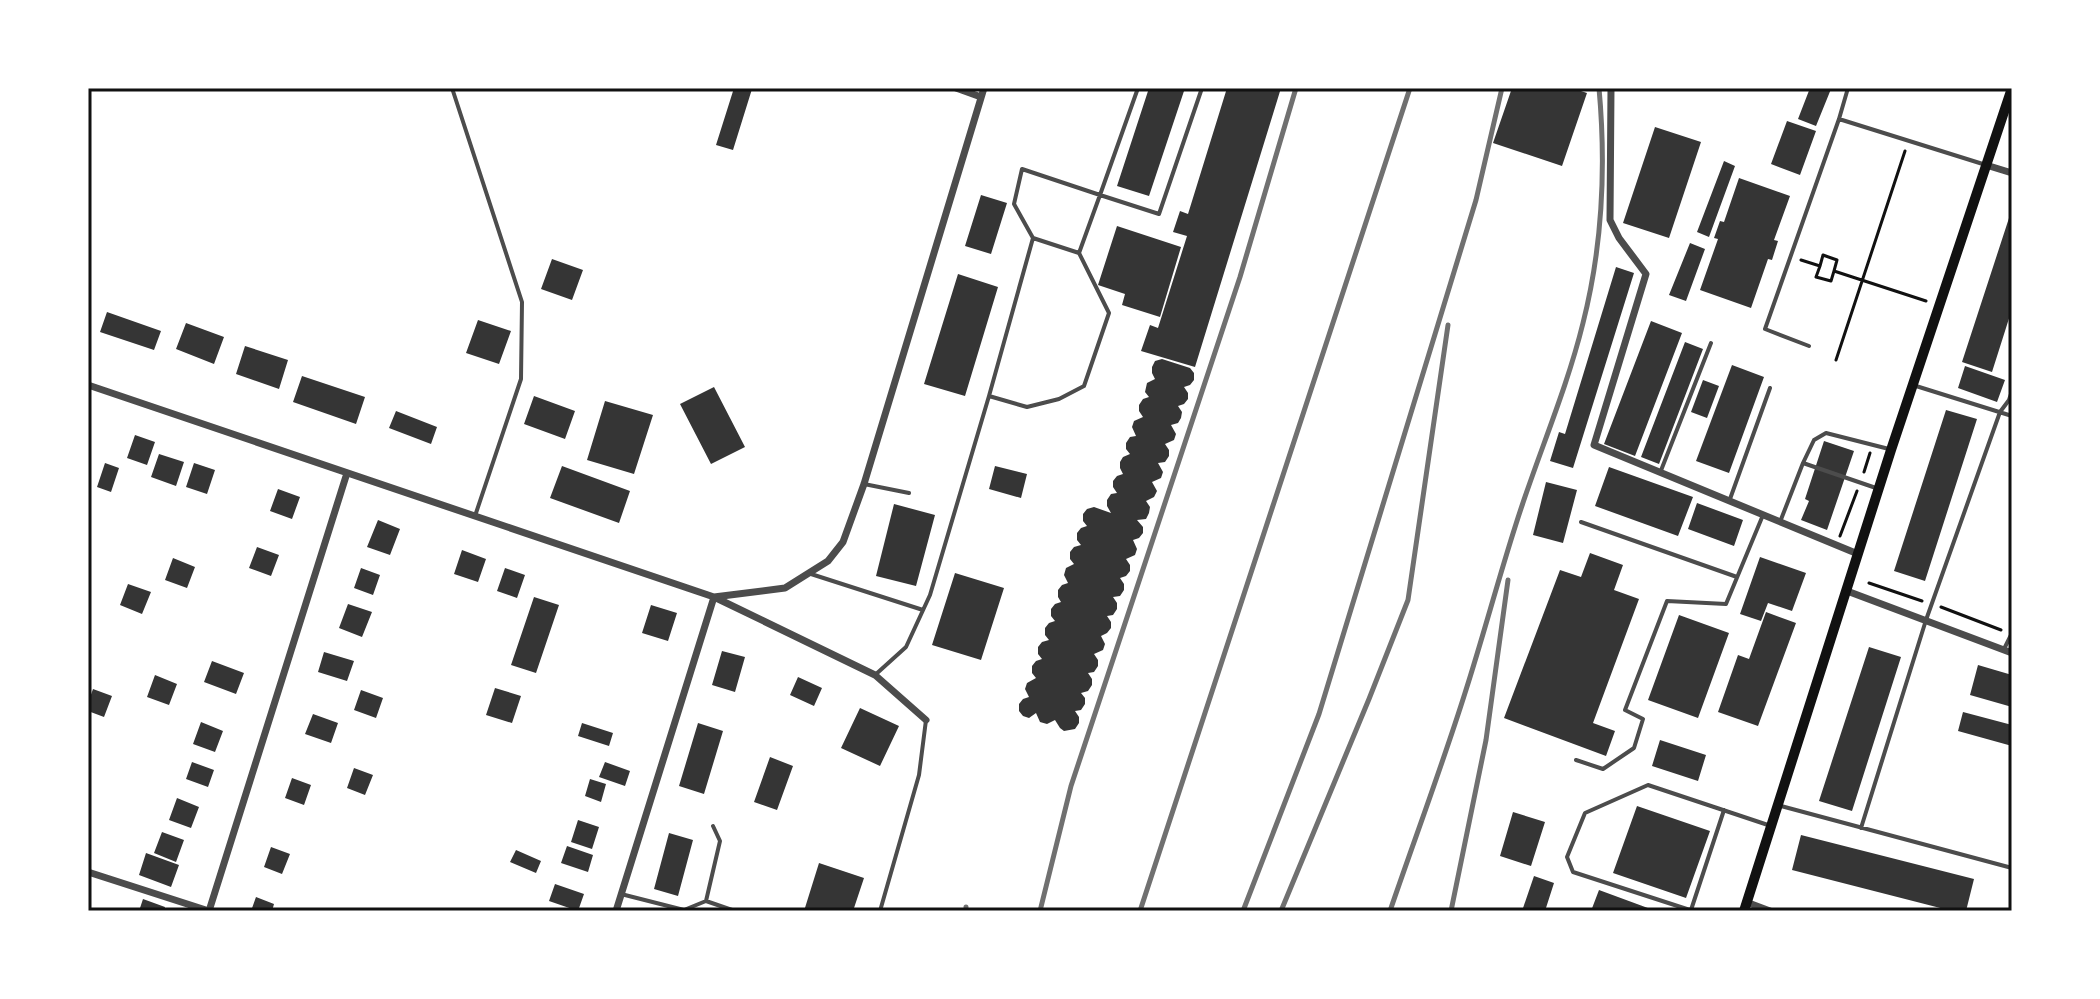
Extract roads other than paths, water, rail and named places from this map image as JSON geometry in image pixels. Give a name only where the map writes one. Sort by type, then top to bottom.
[{"type":"main road","points":[[1745,907],[1891,450],[2012,88]]},
{"type":"street","points":[[714,597],[785,588],[828,561],[843,542],[864,484],[982,92],[956,88]]},
{"type":"street","points":[[1611,88],[1610,220],[1619,238],[1646,274],[1594,445],[1858,554]]},
{"type":"street","points":[[1986,165],[2012,173]]},
{"type":"street","points":[[88,385],[714,597],[875,675],[926,720]]},
{"type":"street","points":[[88,872],[209,911],[347,473]]},
{"type":"street","points":[[1847,591],[2008,652]]},
{"type":"street","points":[[616,911],[714,597]]},
{"type":"street","points":[[1745,907],[1770,911]]},
{"type":"lane","points":[[452,88],[522,302],[521,379],[475,516]]},
{"type":"lane","points":[[1079,253],[1138,88]]},
{"type":"lane","points":[[989,396],[1027,407],[1059,399],[1084,386],[1109,313],[1079,253],[1033,238],[1014,204],[1022,169],[1159,214],[1202,88]]},
{"type":"lane","points":[[1809,346],[1765,329],[1848,88]]},
{"type":"lane","points":[[1839,119],[1986,165]]},
{"type":"lane","points":[[875,675],[906,647],[930,595],[1033,238]]},
{"type":"lane","points":[[1660,473],[1711,343]]},
{"type":"lane","points":[[1913,386],[2012,416]]},
{"type":"lane","points":[[1729,501],[1770,388]]},
{"type":"lane","points":[[1861,828],[1926,620],[2000,412],[2012,391]]},
{"type":"lane","points":[[1780,523],[1814,440],[1826,433],[1891,450]]},
{"type":"lane","points":[[1803,463],[1879,488]]},
{"type":"lane","points":[[864,484],[909,493]]},
{"type":"lane","points":[[1576,760],[1603,769],[1634,748],[1643,719],[1625,710],[1667,601],[1726,604],[1763,515]]},
{"type":"lane","points":[[1581,522],[1737,577]]},
{"type":"lane","points":[[809,573],[923,610]]},
{"type":"lane","points":[[2008,652],[2012,633]]},
{"type":"lane","points":[[880,911],[919,775],[926,720]]},
{"type":"lane","points":[[1724,810],[1692,911],[1573,872],[1567,857],[1585,813],[1648,785],[1724,810],[1772,826]]},
{"type":"lane","points":[[1778,805],[2012,868]]},
{"type":"lane","points":[[706,901],[720,841],[713,826]]},
{"type":"lane","points":[[621,894],[684,910],[706,901],[735,911]]},
{"type":"railway","points":[[1040,911],[1071,786],[1240,277],[1296,88]]},
{"type":"railway","points":[[1140,911],[1410,88]]},
{"type":"railway","points":[[1243,911],[1319,714],[1476,200],[1502,88]]},
{"type":"railway","points":[[1390,911],[1472,672],[1516,524],[1583,323],[1601,206],[1599,88]]},
{"type":"railway","points":[[1281,911],[1408,600],[1448,325]]},
{"type":"railway","points":[[1451,911],[1486,740],[1508,580]]}]
